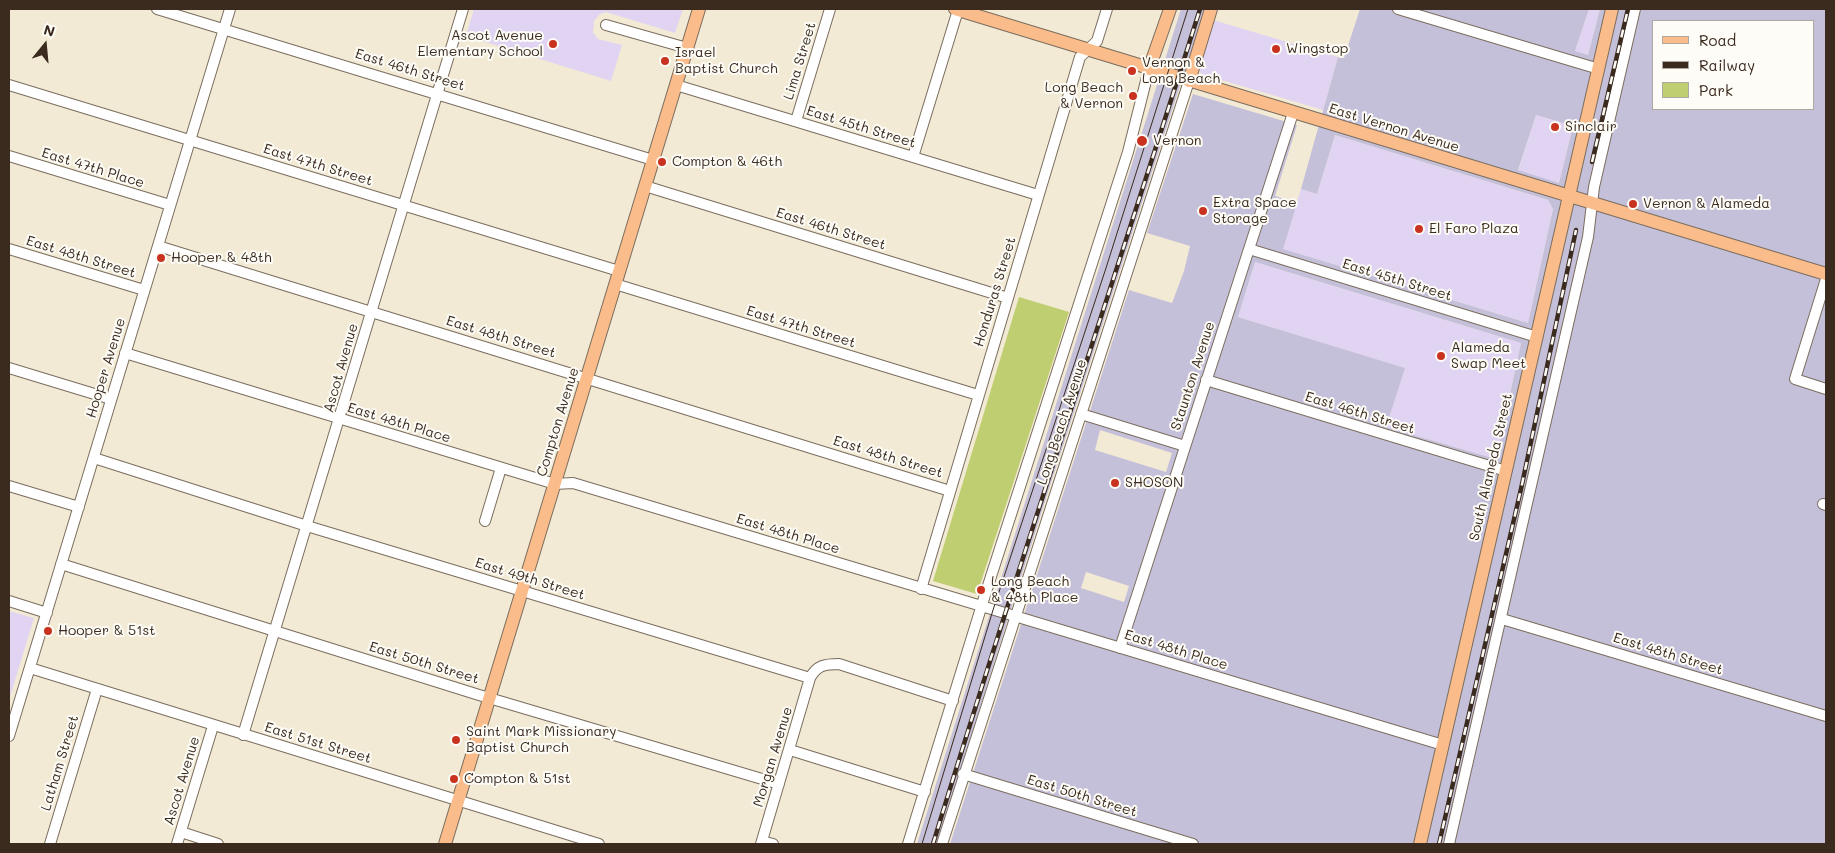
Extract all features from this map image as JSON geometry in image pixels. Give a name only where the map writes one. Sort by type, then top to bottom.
[{"type":"main road","name":"Compton Avenue","points":[[445,844],[491,698],[699,9]]},
{"type":"main road","name":"East Vernon Avenue","points":[[956,9],[985,13],[1087,50],[1826,274]]},
{"type":"main road","name":"Long Beach Avenue","points":[[1149,69],[1170,9]]},
{"type":"main road","name":"Long Beach Avenue","points":[[1188,81],[1211,9]]},
{"type":"main road","name":"South Alameda Street","points":[[1420,844],[1612,9]]},
{"type":"street","name":"East 46th Street","points":[[157,9],[653,160]]},
{"type":"street","name":"Hooper Avenue","points":[[9,736],[230,9]]},
{"type":"street","name":"Ascot Avenue","points":[[243,735],[463,9]]},
{"type":"street","name":"Lima Street","points":[[796,121],[830,9]]},
{"type":"street","points":[[913,157],[956,9]]},
{"type":"street","name":"Honduras Street","points":[[921,589],[1080,57],[1097,41],[1107,9]]},
{"type":"street","points":[[1398,9],[1599,69]]},
{"type":"street","points":[[1449,844],[1502,619],[1588,236],[1592,203],[1635,9]]},
{"type":"street","points":[[606,25],[687,48]]},
{"type":"street","name":"Long Beach Avenue","points":[[908,844],[1128,152],[1149,69]]},
{"type":"street","name":"Long Beach Avenue","points":[[942,844],[1188,81]]},
{"type":"street","name":"East 47th Street","points":[[9,85],[619,271]]},
{"type":"street","name":"East 45th Street","points":[[676,85],[1038,195]]},
{"type":"street","name":"Staunton Avenue","points":[[1120,648],[1293,113]]},
{"type":"street","name":"East 47th Place","points":[[9,156],[170,205]]},
{"type":"street","name":"East 46th Street","points":[[645,186],[1008,298]]},
{"type":"street","name":"East 48th Street","points":[[158,246],[587,377],[950,491]]},
{"type":"street","name":"East 45th Street","points":[[1249,248],[1537,337]]},
{"type":"street","name":"East 48th Street","points":[[9,249],[144,290]]},
{"type":"street","points":[[1826,279],[1795,380],[1826,389]]},
{"type":"street","name":"East 47th Street","points":[[615,284],[978,395]]},
{"type":"street","name":"East 48th Place","points":[[125,353],[501,468],[555,484],[572,483],[1443,745]]},
{"type":"street","points":[[9,368],[112,399]]},
{"type":"street","name":"East 46th Street","points":[[1206,380],[1506,472]]},
{"type":"street","points":[[1080,414],[1185,446]]},
{"type":"street","name":"East 49th Street","points":[[94,458],[307,526],[810,678]]},
{"type":"street","points":[[485,521],[501,468]]},
{"type":"street","points":[[9,486],[78,508]]},
{"type":"street","name":"East 50th Street","points":[[62,564],[275,632],[779,784]]},
{"type":"street","points":[[9,601],[47,612]]},
{"type":"street","name":"East 48th Street","points":[[1502,619],[1826,716]]},
{"type":"street","points":[[810,678],[815,670],[824,664],[839,664],[953,701]]},
{"type":"street","name":"East 51st Street","points":[[30,668],[599,844]]},
{"type":"street","name":"Morgan Avenue","points":[[761,842],[810,678]]},
{"type":"street","name":"Latham Street","points":[[50,844],[97,689]]},
{"type":"street","name":"Ascot Avenue","points":[[177,844],[213,726]]},
{"type":"street","points":[[790,750],[925,792]]},
{"type":"street","name":"East 50th Street","points":[[963,774],[1193,844]]},
{"type":"street","points":[[181,832],[218,844]]},
{"type":"street","points":[[761,842],[773,844]]},
{"type":"shaded area","name":"Ascot Avenue Elementary School","points":[[474,9],[683,9],[675,33],[606,12],[600,14],[594,21],[593,32],[598,39],[622,45],[611,81],[466,36]]},
{"type":"shaded area","points":[[1181,9],[1205,9],[1046,498],[937,844],[917,844]]},
{"type":"shaded area","points":[[1360,9],[1589,9],[1575,51],[1588,55],[1600,9],[1826,9],[1826,844],[950,844],[1129,290],[1172,303],[1184,271],[1190,246],[1147,233],[1193,94],[1297,125],[1275,196],[1297,203],[1283,249],[1528,323],[1553,209],[1548,200],[1335,135],[1317,194],[1301,189],[1338,57],[1344,58]],"holes":[[[1536,115],[1573,126],[1559,183],[1518,170]],[[1255,262],[1521,343],[1496,459],[1386,427],[1405,368],[1238,317]],[[1100,430],[1172,453],[1166,472],[1095,450]],[[1086,572],[1129,586],[1124,602],[1081,588]]]},
{"type":"shaded area","points":[[1589,9],[1600,9],[1588,55],[1575,51]]},
{"type":"shaded area","points":[[1213,20],[1338,57],[1323,110],[1201,74],[1198,67]]},
{"type":"shaded area","name":"Sinclair","points":[[1536,115],[1573,126],[1559,183],[1518,171]]},
{"type":"shaded area","name":"El Faro Plaza","points":[[1335,135],[1548,200],[1553,209],[1528,323],[1282,249],[1301,189],[1317,194]]},
{"type":"shaded area","name":"Alameda Swap Meet","points":[[1255,262],[1521,343],[1496,459],[1386,427],[1404,368],[1238,317]]},
{"type":"shaded area","points":[[9,611],[34,618],[9,700]]},
{"type":"green space","points":[[1019,297],[1069,312],[977,594],[933,581]]},
{"type":"tram line","points":[[922,844],[993,610],[1106,268],[1188,9]]},
{"type":"railway","points":[[933,844],[998,635],[1200,9]]},
{"type":"railway","points":[[1592,162],[1628,9]]},
{"type":"railway","points":[[1439,844],[1521,489],[1576,230]]},
{"type":"place","name":"Ascot Avenue Elementary School","points":[[553,44]]},
{"type":"place","name":"Wingstop","points":[[1276,49]]},
{"type":"place","name":"Israel Baptist Church","points":[[665,61]]},
{"type":"place","name":"Vernon & Long Beach","points":[[1132,71]]},
{"type":"place","name":"Long Beach & Vernon","points":[[1133,96]]},
{"type":"place","name":"Sinclair","points":[[1555,127]]},
{"type":"place","name":"Vernon","points":[[1142,141]]},
{"type":"place","name":"Compton & 46th","points":[[662,162]]},
{"type":"place","name":"Vernon & Alameda","points":[[1633,204]]},
{"type":"place","name":"Extra Space Storage","points":[[1203,211]]},
{"type":"place","name":"El Faro Plaza","points":[[1419,229]]},
{"type":"place","name":"Hooper & 48th","points":[[161,258]]},
{"type":"place","name":"Alameda Swap Meet","points":[[1441,356]]},
{"type":"place","name":"SHOSON","points":[[1115,483]]},
{"type":"place","name":"Long Beach & 48th Place","points":[[981,590]]},
{"type":"place","name":"Hooper & 51st","points":[[48,631]]},
{"type":"place","name":"Saint Mark Missionary Baptist Church","points":[[456,740]]},
{"type":"place","name":"Compton & 51st","points":[[454,779]]}]
